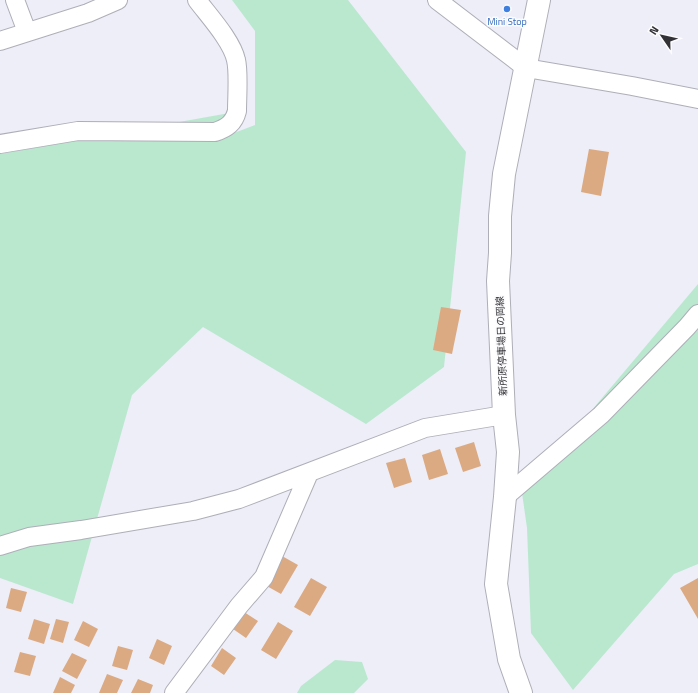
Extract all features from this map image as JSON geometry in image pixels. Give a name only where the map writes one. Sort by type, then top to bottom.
[{"type":"main road","name":"新所原停車場日の岡線","points":[[520,693],[509,659],[496,584],[508,452],[504,415],[498,281],[500,216],[504,174],[540,0]]},
{"type":"street","points":[[15,0],[27,32]]},
{"type":"street","points":[[0,41],[88,13],[118,0]]},
{"type":"street","points":[[0,144],[78,131],[215,132],[224,129],[231,124],[236,117],[237,111],[237,62],[234,52],[227,41],[197,0]]},
{"type":"street","points":[[437,0],[526,68],[698,99]]},
{"type":"street","points":[[505,497],[601,415],[698,314]]},
{"type":"street","points":[[0,546],[29,537],[193,512],[239,499],[425,428],[504,415]]},
{"type":"street","points":[[174,693],[239,606],[264,577],[309,473]]},
{"type":"green space","points":[[232,0],[348,0],[466,152],[444,367],[366,424],[203,327],[132,395],[73,604],[0,578],[0,154],[235,112],[234,133],[255,125],[255,31]]},
{"type":"green space","points":[[698,284],[698,564],[674,574],[573,690],[531,633],[527,528],[522,493]]},
{"type":"green space","points":[[335,660],[362,662],[368,679],[354,693],[297,693],[301,686]]},
{"type":"building","points":[[589,149],[609,152],[601,196],[581,192]]},
{"type":"building","points":[[441,307],[461,310],[452,354],[433,350]]},
{"type":"building","points":[[474,442],[481,466],[463,472],[455,448]]},
{"type":"building","points":[[440,449],[448,474],[429,480],[422,455]]},
{"type":"building","points":[[405,458],[412,482],[394,488],[386,463]]},
{"type":"building","points":[[282,556],[298,565],[281,594],[265,585]]},
{"type":"building","points":[[311,578],[327,587],[310,616],[294,607]]},
{"type":"building","points":[[698,578],[698,619],[680,588]]},
{"type":"building","points":[[11,588],[27,592],[21,612],[6,608]]},
{"type":"building","points":[[244,612],[258,621],[246,638],[233,629]]},
{"type":"building","points":[[34,619],[50,624],[44,644],[28,639]]},
{"type":"building","points":[[56,619],[69,622],[63,643],[50,639]]},
{"type":"building","points":[[83,621],[98,629],[89,647],[74,640]]},
{"type":"building","points":[[278,622],[293,631],[276,659],[261,650]]},
{"type":"building","points":[[157,639],[172,646],[164,665],[149,658]]},
{"type":"building","points":[[118,646],[133,650],[127,670],[112,666]]},
{"type":"building","points":[[222,648],[236,658],[224,675],[211,666]]},
{"type":"building","points":[[20,652],[36,656],[30,676],[14,672]]},
{"type":"building","points":[[72,653],[87,660],[77,679],[62,671]]},
{"type":"building","points":[[107,674],[123,680],[117,693],[99,693]]},
{"type":"building","points":[[60,677],[75,685],[71,693],[53,693]]},
{"type":"building","points":[[138,679],[153,685],[150,693],[131,693]]},
{"type":"place","name":"Mini Stop","points":[[507,9]]}]
